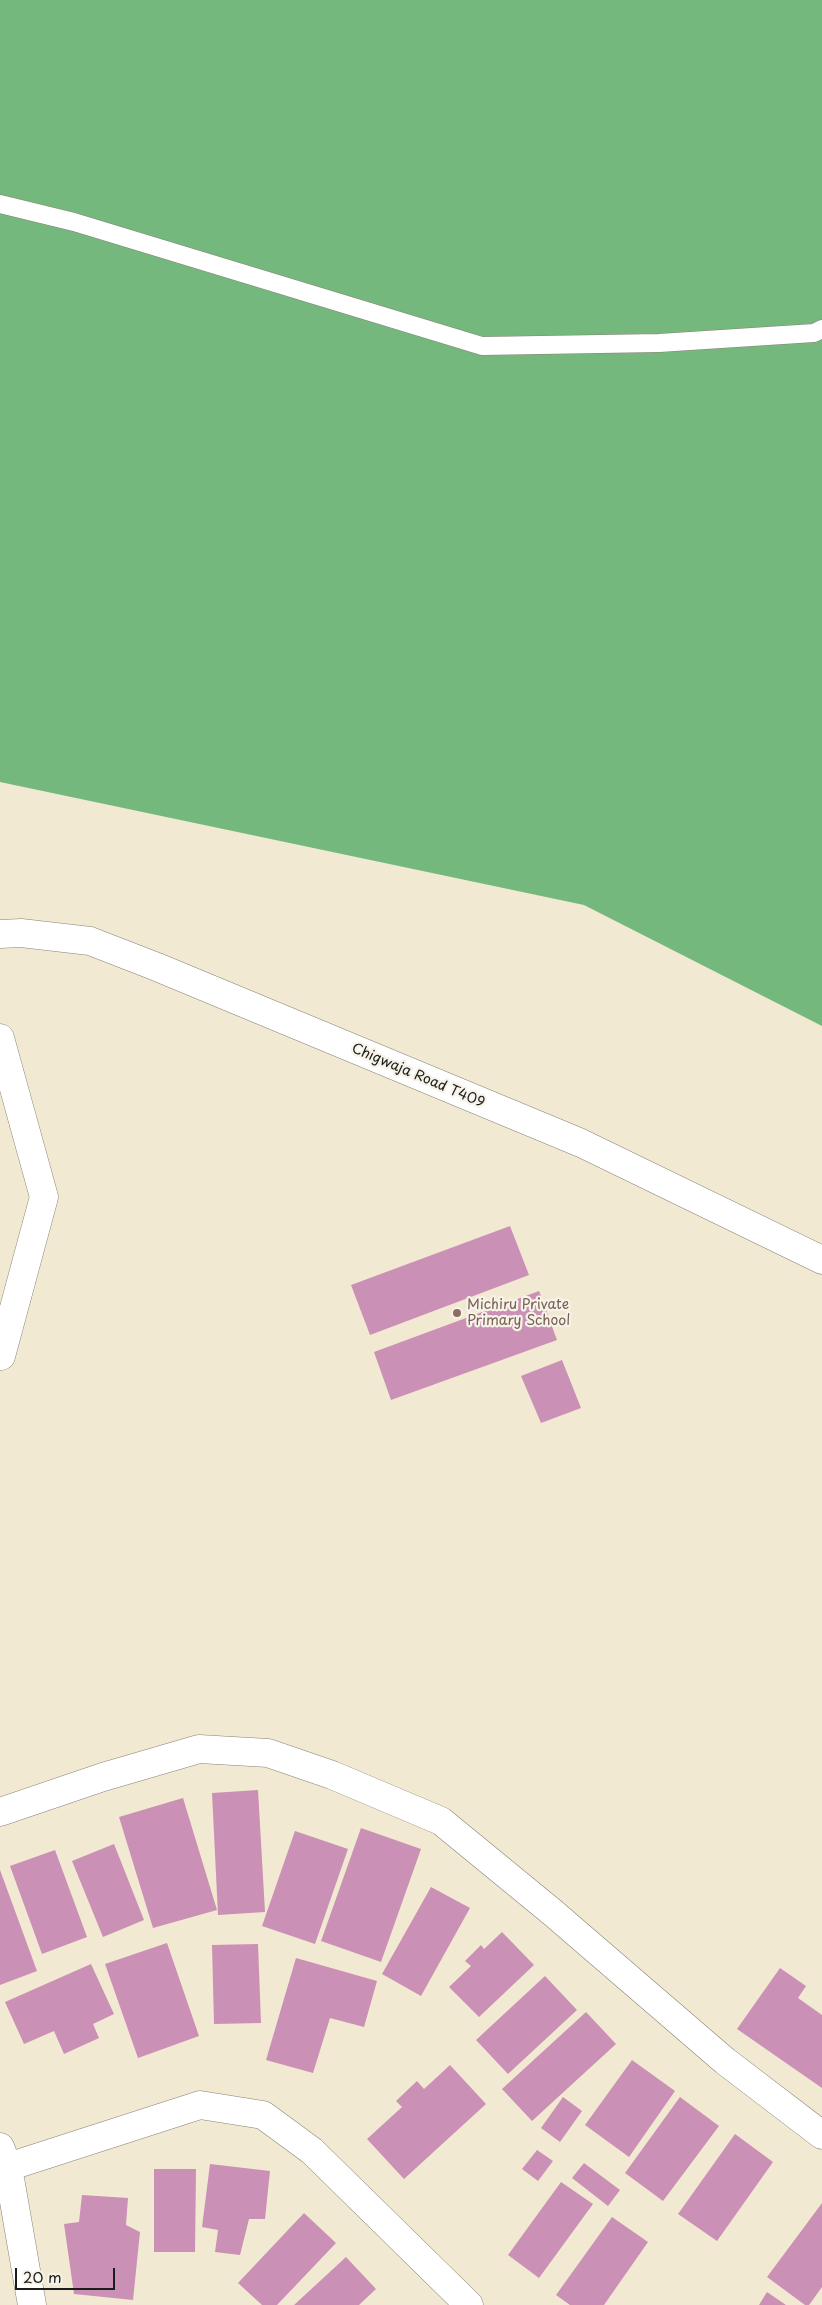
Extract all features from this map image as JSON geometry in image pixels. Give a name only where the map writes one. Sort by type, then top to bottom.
[{"type":"street","name":"Chigwaja Road T409","points":[[0,934],[21,933],[90,941],[157,967],[581,1143],[822,1260]]},
{"type":"street","points":[[0,1038],[44,1197],[1,1356]]},
{"type":"street","points":[[0,1812],[103,1777],[199,1749],[268,1753],[332,1775],[441,1821],[552,1912],[725,2061],[822,2135]]},
{"type":"street","points":[[32,2305],[4,2157],[200,2105],[263,2115],[312,2151],[469,2305]]},
{"type":"lane","points":[[0,204],[74,222],[482,346],[659,343],[819,332]]},
{"type":"green space","points":[[0,0],[822,0],[822,1026],[584,905],[0,782]]},
{"type":"building","points":[[510,1226],[529,1275],[370,1335],[351,1285]]},
{"type":"building","points":[[539,1291],[557,1340],[391,1400],[374,1352]]},
{"type":"building","points":[[562,1360],[581,1408],[541,1423],[521,1376]]},
{"type":"building","points":[[258,1790],[265,1912],[218,1915],[212,1793]]},
{"type":"building","points":[[183,1798],[217,1910],[153,1928],[119,1817]]},
{"type":"building","points":[[361,1828],[421,1849],[381,1962],[321,1941]]},
{"type":"building","points":[[295,1831],[348,1849],[315,1944],[262,1926]]},
{"type":"building","points":[[114,1844],[144,1920],[103,1937],[72,1861]]},
{"type":"building","points":[[55,1850],[87,1937],[42,1954],[10,1866]]},
{"type":"building","points":[[0,1870],[37,1971],[0,1985]]},
{"type":"building","points":[[431,1887],[470,1908],[421,1996],[382,1974]]},
{"type":"building","points":[[502,1932],[534,1965],[479,2017],[449,1987],[471,1966],[465,1961],[481,1945],[484,1949]]},
{"type":"building","points":[[167,1943],[199,2036],[138,2058],[105,1964]]},
{"type":"building","points":[[258,1944],[261,2023],[214,2024],[212,1945]]},
{"type":"building","points":[[296,1958],[377,1981],[364,2027],[330,2018],[313,2073],[266,2060]]},
{"type":"building","points":[[91,1964],[114,2014],[93,2024],[99,2038],[64,2054],[54,2031],[24,2044],[5,2002]]},
{"type":"building","points":[[780,1968],[806,1986],[798,1998],[822,2015],[822,2088],[737,2029]]},
{"type":"building","points":[[545,1976],[577,2010],[508,2074],[476,2040]]},
{"type":"building","points":[[586,2012],[616,2044],[532,2121],[502,2089]]},
{"type":"building","points":[[632,2060],[675,2091],[629,2157],[585,2125]]},
{"type":"building","points":[[450,2065],[486,2104],[404,2179],[367,2139],[402,2107],[396,2101],[417,2081],[424,2089]]},
{"type":"building","points":[[563,2097],[582,2111],[560,2142],[541,2128]]},
{"type":"building","points":[[680,2097],[719,2126],[663,2201],[625,2173]]},
{"type":"building","points":[[735,2134],[773,2162],[717,2241],[678,2214]]},
{"type":"building","points":[[537,2150],[553,2161],[538,2181],[522,2169]]},
{"type":"building","points":[[584,2163],[620,2190],[608,2206],[572,2178]]},
{"type":"building","points":[[210,2164],[270,2171],[265,2219],[249,2219],[240,2255],[215,2252],[218,2230],[202,2227]]},
{"type":"building","points":[[154,2169],[196,2169],[195,2252],[154,2252]]},
{"type":"building","points":[[561,2182],[593,2204],[539,2278],[508,2255]]},
{"type":"building","points":[[82,2195],[128,2198],[126,2225],[140,2232],[133,2300],[74,2294],[64,2224],[79,2222]]},
{"type":"building","points":[[822,2203],[822,2287],[809,2305],[805,2305],[767,2277]]},
{"type":"building","points":[[304,2213],[336,2243],[277,2305],[262,2305],[238,2283]]},
{"type":"building","points":[[612,2217],[648,2242],[604,2305],[570,2305],[556,2295]]},
{"type":"building","points":[[346,2257],[376,2289],[359,2305],[294,2305]]},
{"type":"building","points":[[767,2292],[786,2305],[759,2305]]},
{"type":"place","name":"Michiru Private Primary School","points":[[457,1313]]}]
